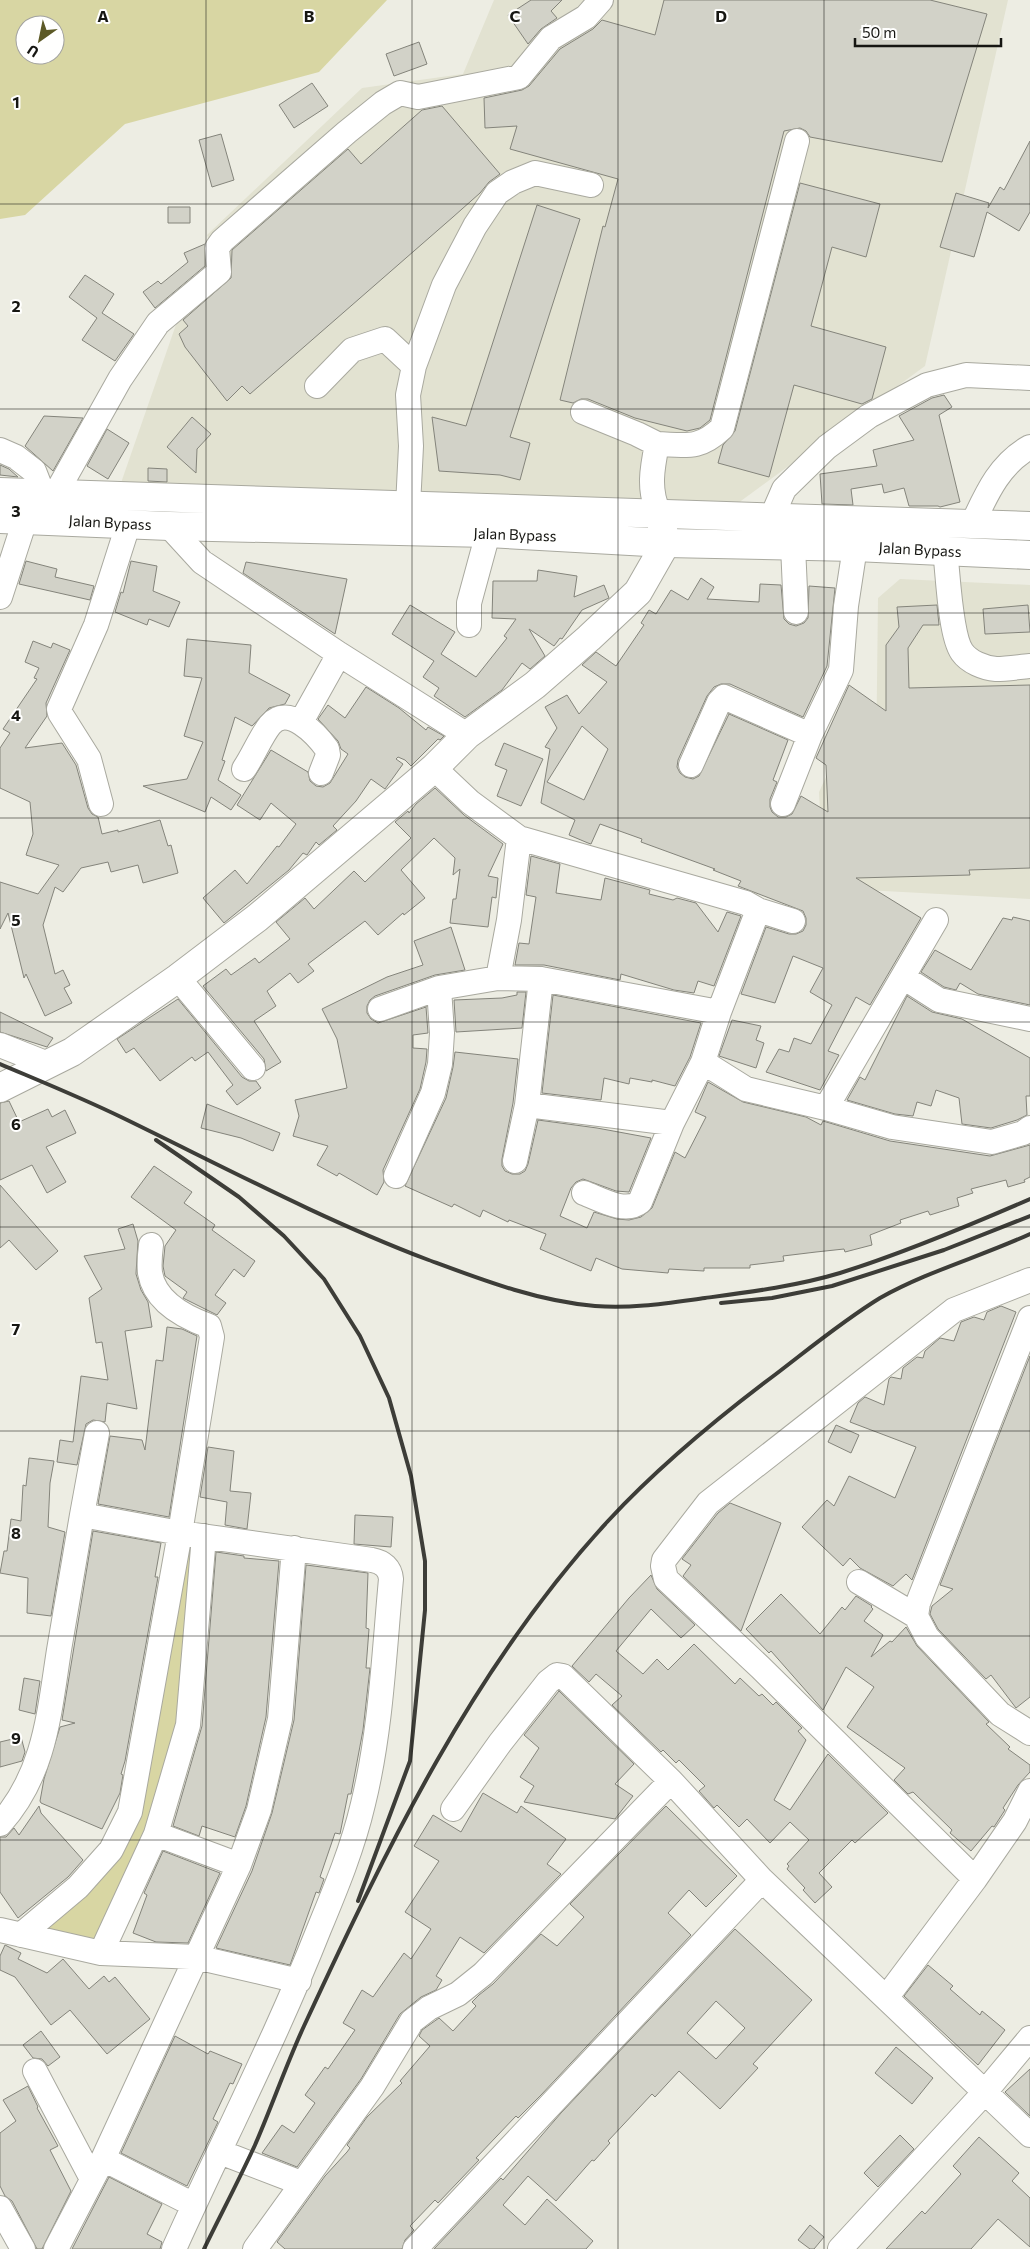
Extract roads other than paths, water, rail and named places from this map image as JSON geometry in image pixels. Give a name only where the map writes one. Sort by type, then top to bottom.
[{"type":"main road","name":"Jalan Bypass","points":[[0,492],[659,513],[771,519],[1030,526]]},
{"type":"main road","points":[[2,1086],[72,1052],[178,978],[257,918],[434,768],[467,735],[535,685],[638,592],[666,543],[659,513]]},
{"type":"main road","name":"Jalan Bypass","points":[[12,520],[128,525],[488,533],[666,543],[855,547],[1030,555]]},
{"type":"street","points":[[0,450],[16,457],[34,471],[49,494],[120,379],[158,324],[219,272],[217,248],[222,241],[347,132],[394,96],[404,93],[418,97],[519,77],[551,38],[586,17],[601,0]]},
{"type":"street","points":[[582,412],[657,444],[693,446],[710,439],[722,428],[797,141]]},
{"type":"street","points":[[408,506],[411,446],[408,395],[414,366],[444,285],[475,226],[498,193],[513,182],[535,173],[591,185]]},
{"type":"street","points":[[317,386],[352,350],[385,339],[414,366]]},
{"type":"street","points":[[771,519],[784,489],[828,447],[869,416],[927,385],[966,374],[1030,378]]},
{"type":"street","points":[[657,444],[653,465],[652,499],[659,513]]},
{"type":"street","points":[[972,525],[991,483],[1009,463],[1030,447]]},
{"type":"street","points":[[0,598],[12,520]]},
{"type":"street","points":[[101,804],[89,759],[60,713],[60,709],[96,625],[128,525]]},
{"type":"street","points":[[169,526],[202,562],[339,654],[467,735]]},
{"type":"street","points":[[469,625],[469,603],[488,533]]},
{"type":"street","points":[[793,546],[796,612]]},
{"type":"street","points":[[783,804],[810,735],[841,670],[846,606],[855,547]]},
{"type":"street","points":[[945,550],[955,630],[961,651],[978,664],[995,669],[1030,666]]},
{"type":"street","points":[[301,722],[339,654]]},
{"type":"street","points":[[691,765],[719,702],[724,697],[810,735]]},
{"type":"street","points":[[244,769],[270,724],[286,718],[301,722],[327,750],[328,755],[321,773]]},
{"type":"street","points":[[434,768],[470,802],[519,838],[746,903],[758,910],[793,921]]},
{"type":"street","points":[[498,978],[509,920],[519,838]]},
{"type":"street","points":[[584,1193],[626,1208],[635,1207],[640,1202],[672,1123],[702,1062],[758,910]]},
{"type":"street","points":[[826,1108],[936,920]]},
{"type":"street","points":[[903,977],[939,1000],[1030,1019]]},
{"type":"street","points":[[178,978],[253,1068]]},
{"type":"street","points":[[380,1009],[439,988],[498,978],[541,979],[719,1012]]},
{"type":"street","points":[[515,1161],[527,1105],[541,979]]},
{"type":"street","points":[[396,1176],[433,1093],[442,1033],[439,988]]},
{"type":"street","points":[[0,1045],[48,1064]]},
{"type":"street","points":[[702,1062],[746,1089],[826,1108],[892,1127],[992,1142],[1023,1133],[1030,1128]]},
{"type":"street","points":[[527,1105],[672,1123]]},
{"type":"street","points":[[7,1935],[78,1887],[111,1850],[130,1812],[180,1533],[212,1337],[209,1326],[180,1313],[165,1302],[155,1288],[150,1272],[151,1245]]},
{"type":"street","points":[[975,1879],[760,1667],[666,1579],[663,1566],[668,1554],[708,1503],[954,1310],[1030,1280]]},
{"type":"street","points":[[916,1616],[918,1602],[1030,1318]]},
{"type":"street","points":[[0,1824],[27,1786],[42,1748],[97,1433]]},
{"type":"street","points":[[82,1515],[180,1533],[378,1561],[389,1570],[391,1579],[380,1697],[363,1805],[339,1880],[299,1981],[174,2249]]},
{"type":"street","points":[[101,1952],[156,1834],[188,1725],[204,1536]]},
{"type":"street","points":[[56,2249],[98,2169],[239,1865],[260,1810],[280,1719],[294,1548]]},
{"type":"street","points":[[859,1582],[916,1616],[927,1637],[982,1696],[1000,1714],[1030,1733]]},
{"type":"street","points":[[453,1809],[500,1743],[548,1682],[557,1675],[563,1676],[671,1782],[762,1880],[1030,2135]]},
{"type":"street","points":[[254,2249],[366,2096],[404,2032],[416,2017],[458,1994],[483,1974],[671,1782]]},
{"type":"street","points":[[886,1998],[975,1879],[1015,1821],[1030,1791]]},
{"type":"street","points":[[156,1834],[239,1865]]},
{"type":"street","points":[[415,2249],[762,1880]]},
{"type":"street","points":[[7,1935],[101,1952],[196,1957],[299,1981]]},
{"type":"street","points":[[840,2249],[985,2092],[1030,2038]]},
{"type":"street","points":[[36,2071],[98,2169],[194,2205]]},
{"type":"street","points":[[220,2152],[293,2180],[300,2185]]},
{"type":"street","points":[[0,2208],[23,2249]]},
{"type":"railway","points":[[0,1064],[106,1110],[348,1227],[446,1267],[530,1294],[595,1306],[623,1307],[677,1302],[807,1282],[888,1257],[1030,1199]]},
{"type":"railway","points":[[156,1140],[239,1197],[284,1236],[324,1279],[360,1336],[389,1398],[411,1476],[425,1561],[425,1610],[410,1761],[358,1901]]},
{"type":"railway","points":[[721,1303],[772,1298],[832,1286],[944,1250],[1030,1216]]},
{"type":"railway","points":[[204,2249],[255,2145],[291,2056],[335,1959],[401,1827],[436,1761],[475,1698],[516,1636],[560,1577],[627,1501],[688,1444],[731,1408],[840,1325],[898,1288],[1030,1234]]}]
